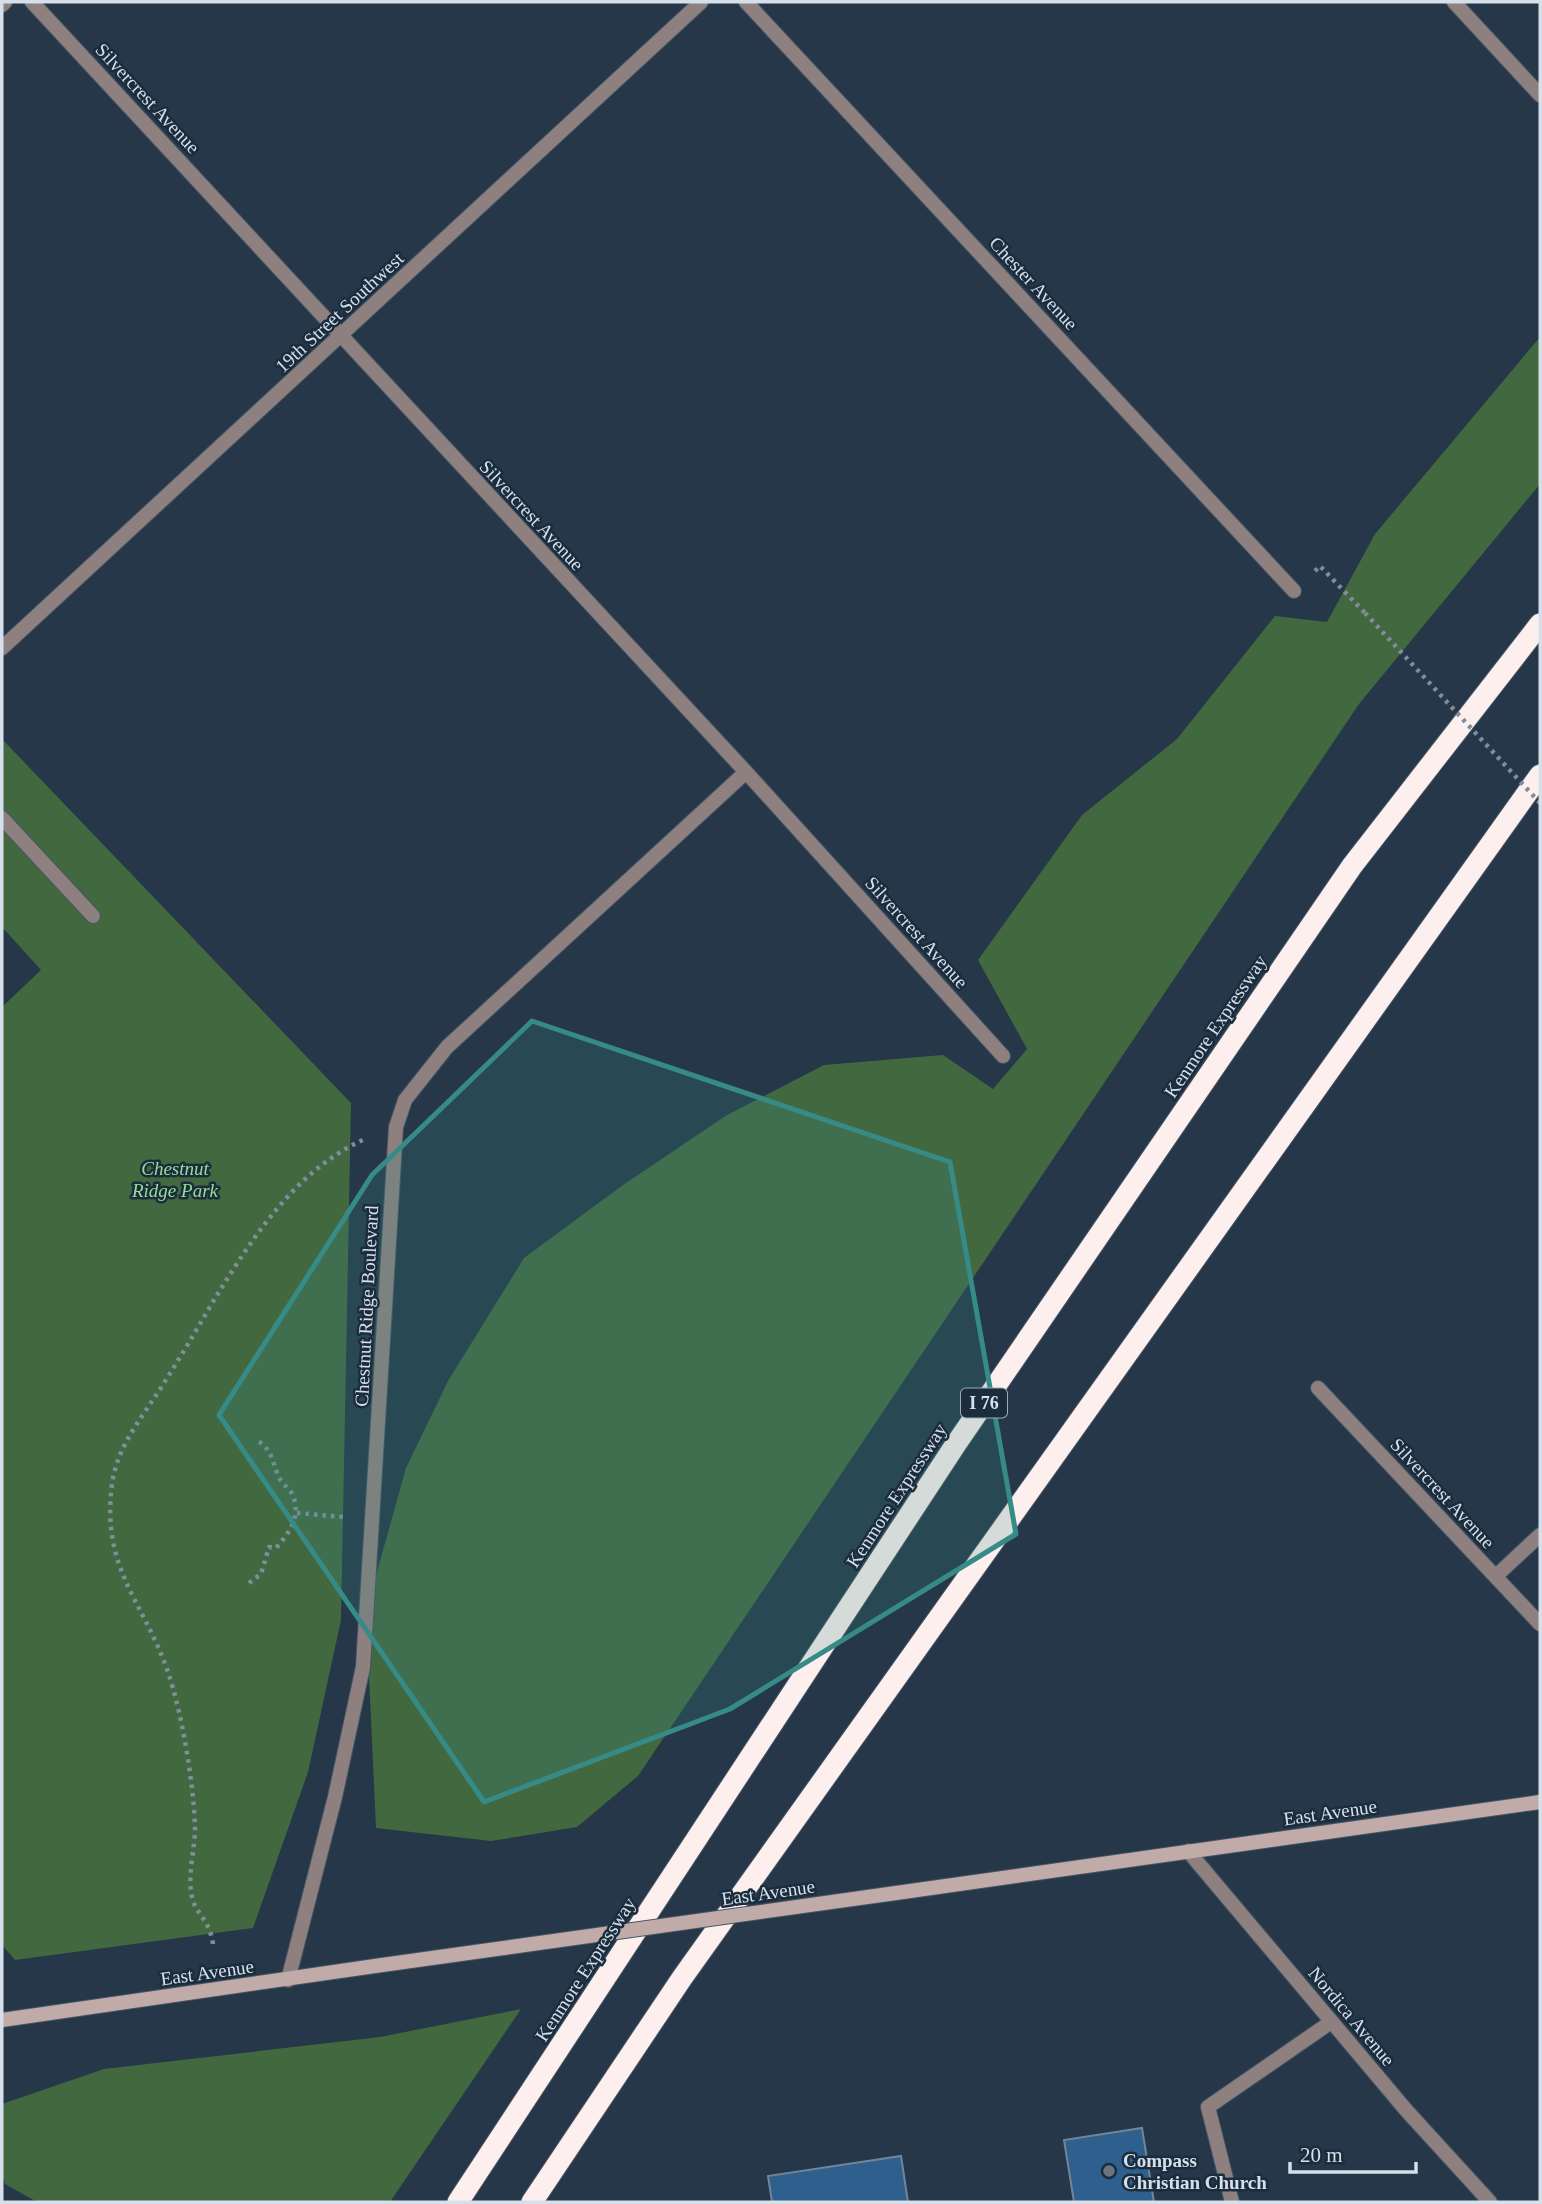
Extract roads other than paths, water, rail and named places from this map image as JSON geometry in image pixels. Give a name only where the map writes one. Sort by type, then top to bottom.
[{"type":"highway","name":"Kenmore Expressway","points":[[458,2202],[972,1421],[1352,866],[1540,624]]},
{"type":"highway","points":[[533,2202],[698,1955],[1540,775]]},
{"type":"main road","name":"East Avenue","points":[[2,2020],[1540,1802]]},
{"type":"street","name":"Silvercrest Avenue","points":[[32,2],[746,772],[1003,1056]]},
{"type":"street","name":"19th Street Southwest","points":[[2,648],[701,2]]},
{"type":"street","name":"Chester Avenue","points":[[746,2],[1294,591]]},
{"type":"street","points":[[1454,2],[1540,95]]},
{"type":"street","name":"Chestnut Ridge Boulevard","points":[[288,1980],[335,1797],[363,1667],[396,1136],[405,1100],[447,1047],[746,772]]},
{"type":"street","points":[[2,818],[93,916]]},
{"type":"street","name":"Silvercrest Avenue","points":[[1318,1388],[1540,1624]]},
{"type":"street","points":[[1496,1576],[1540,1535]]},
{"type":"street","name":"Nordica Avenue","points":[[1188,1851],[1331,2022],[1489,2202]]},
{"type":"street","points":[[1232,2202],[1208,2107],[1331,2022]]},
{"type":"place","name":"Compass Christian Church","points":[[1109,2171]]},
{"type":"park label","name":"Chestnut Ridge Park","points":[[175,1179]]}]
